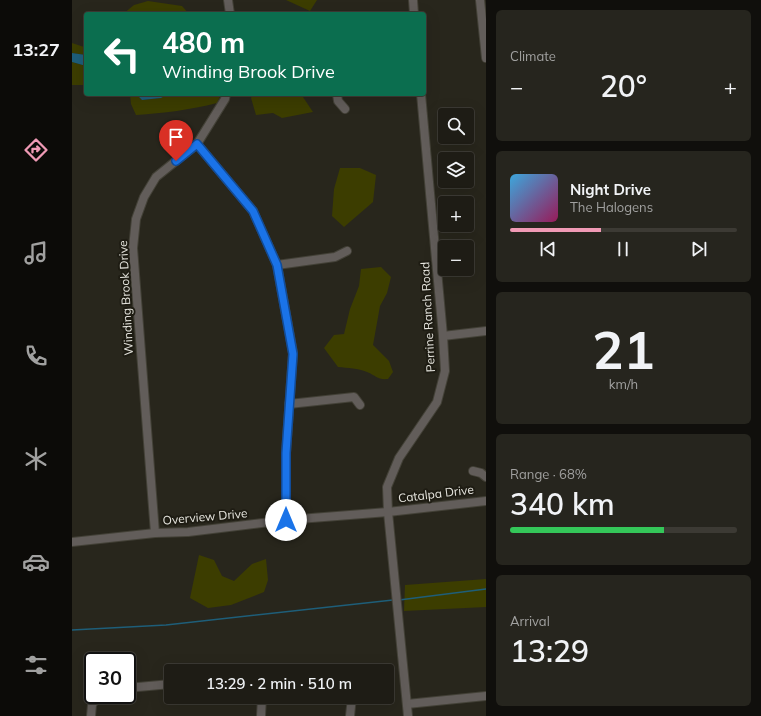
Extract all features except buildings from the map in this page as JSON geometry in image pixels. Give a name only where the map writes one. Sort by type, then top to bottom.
[{"type":"street","points":[[228,0],[230,12]]},
{"type":"street","points":[[413,0],[414,12]]},
{"type":"street","points":[[480,0],[486,58]]},
{"type":"street","name":"Winding Brook Drive","points":[[155,533],[133,248],[136,219],[144,197],[156,178],[197,144],[225,100],[226,96]]},
{"type":"street","points":[[337,96],[338,101],[346,109]]},
{"type":"street","name":"Perrine Ranch Road","points":[[408,716],[388,512],[387,487],[399,458],[437,402],[445,371],[421,96]]},
{"type":"street","points":[[197,144],[253,211],[277,265],[293,354],[286,453],[286,520]]},
{"type":"street","points":[[277,265],[335,257],[348,251]]},
{"type":"street","points":[[443,336],[486,331]]},
{"type":"street","points":[[289,404],[354,397],[360,405]]},
{"type":"street","points":[[473,471],[480,472],[486,476]]},
{"type":"street","name":"Catalpa Drive","points":[[388,512],[486,501]]},
{"type":"street","name":"Overview Drive","points":[[72,542],[155,533],[188,532],[286,520],[388,512]]},
{"type":"street","points":[[136,687],[164,685]]},
{"type":"street","points":[[407,704],[486,696]]},
{"type":"street","points":[[91,716],[93,704]]},
{"type":"street","points":[[261,716],[262,704]]},
{"type":"street","points":[[350,716],[351,704]]},
{"type":"shaded area","points":[[286,0],[317,0],[310,11]]},
{"type":"shaded area","points":[[148,1],[182,6],[187,12],[125,12],[134,5]]},
{"type":"shaded area","points":[[72,43],[84,47],[84,55],[72,53]]},
{"type":"shaded area","points":[[72,62],[84,65],[84,85],[72,85]]},
{"type":"shaded area","points":[[130,96],[138,96],[142,100],[160,98],[164,96],[220,96],[217,103],[197,108],[136,115],[131,104]]},
{"type":"shaded area","points":[[252,96],[302,96],[313,112],[282,118],[273,113],[256,115],[251,98]]},
{"type":"shaded area","points":[[340,168],[360,168],[376,175],[373,202],[344,227],[332,216],[334,189]]},
{"type":"shaded area","points":[[381,267],[391,277],[387,293],[380,306],[373,345],[389,361],[393,372],[388,379],[379,378],[370,373],[353,368],[338,367],[324,348],[334,335],[344,334],[350,309],[359,286],[361,269]]},
{"type":"shaded area","points":[[199,555],[214,560],[222,576],[234,581],[252,564],[266,559],[268,580],[264,592],[231,605],[208,608],[190,598]]},
{"type":"shaded area","points":[[486,579],[486,607],[404,611],[405,585]]},
{"type":"water","points":[[72,53],[84,55],[84,65],[72,62]]},
{"type":"water","points":[[138,96],[164,96],[161,98],[142,100]]},
{"type":"waterway","points":[[399,600],[486,589]]},
{"type":"waterway","points":[[72,630],[166,625],[393,600]]},
{"type":"route","points":[[176,161],[197,144],[253,211],[277,265],[293,354],[286,453],[286,520]]}]
